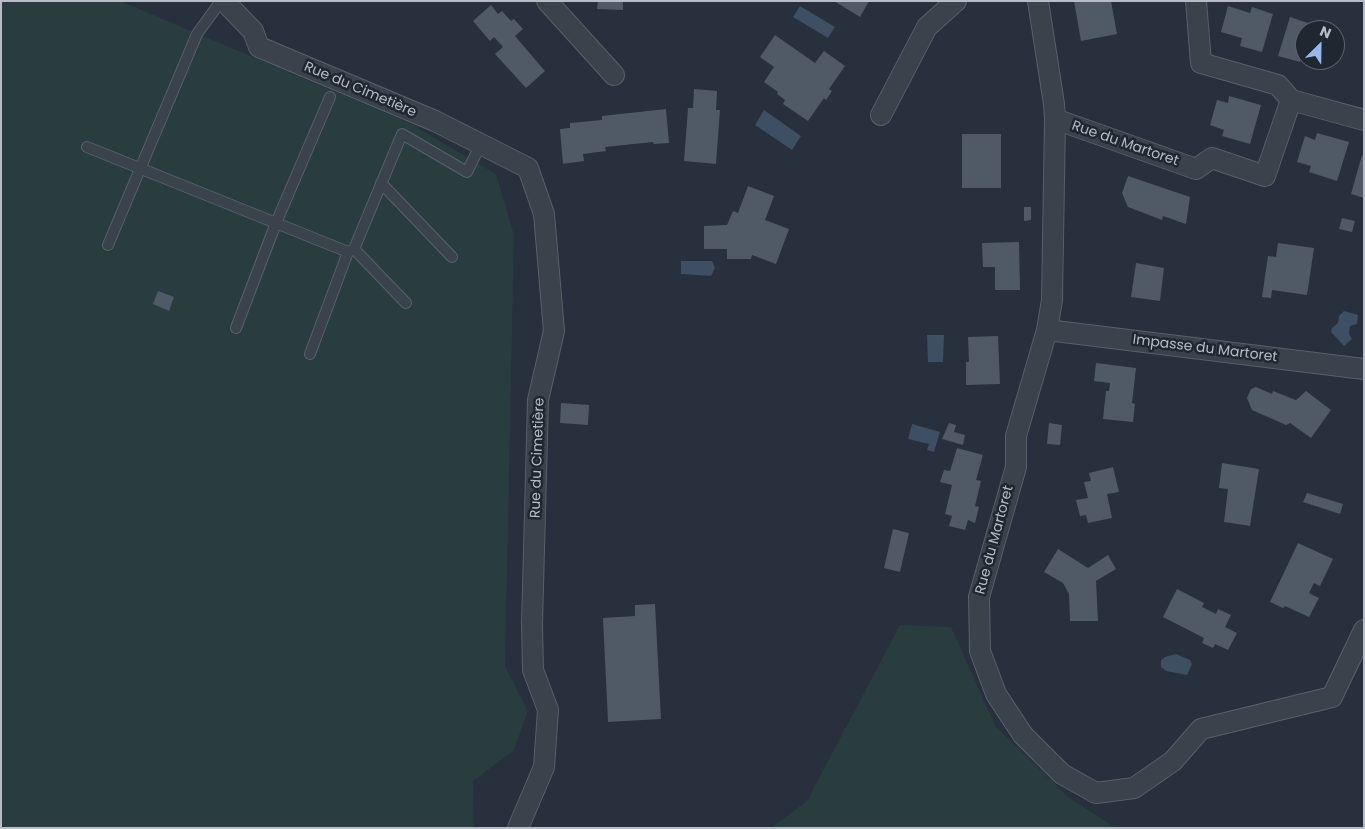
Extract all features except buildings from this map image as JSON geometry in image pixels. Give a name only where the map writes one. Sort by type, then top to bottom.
[{"type":"street","name":"Rue du Cimetière","points":[[222,1],[253,30],[259,47],[435,121],[528,168],[544,214],[554,331],[538,400],[532,624],[533,670],[548,710],[548,720],[544,767],[518,828]]},
{"type":"street","points":[[547,1],[614,75]]},
{"type":"street","points":[[881,115],[927,27],[956,1]]},
{"type":"street","name":"Rue du Martoret","points":[[1038,1],[1055,119],[1052,300],[1047,330],[1016,436],[1016,467],[979,597],[980,652],[996,694],[1023,735],[1062,774],[1096,792],[1134,788],[1173,761],[1201,729],[1332,697],[1364,630]]},
{"type":"street","points":[[1196,1],[1201,63],[1278,85],[1291,100],[1364,120]]},
{"type":"street","name":"Rue du Martoret","points":[[1055,119],[1196,168],[1212,158],[1266,176],[1291,100]]},
{"type":"street","name":"Impasse du Martoret","points":[[1047,330],[1364,369]]},
{"type":"lane","points":[[108,245],[197,34],[222,1]]},
{"type":"lane","points":[[236,328],[276,223],[330,97]]},
{"type":"lane","points":[[310,354],[351,250],[402,134],[467,172],[481,144]]},
{"type":"lane","points":[[87,146],[276,223],[351,250],[406,303]]},
{"type":"lane","points":[[381,183],[452,257]]},
{"type":"shaded area","points":[[1,1],[120,1],[407,122],[496,174],[514,235],[505,666],[528,711],[513,751],[473,781],[474,828],[1,828]]},
{"type":"shaded area","points":[[900,625],[951,627],[995,726],[1068,797],[1116,828],[771,828],[807,801]]},
{"type":"water","points":[[800,6],[835,27],[828,38],[793,17]]},
{"type":"water","points":[[764,110],[801,136],[792,150],[755,125]]},
{"type":"water","points":[[681,261],[712,261],[715,268],[711,276],[681,274]]},
{"type":"water","points":[[1344,311],[1358,315],[1357,324],[1350,326],[1349,334],[1352,339],[1344,346],[1331,332],[1332,328],[1338,323],[1339,316]]},
{"type":"water","points":[[927,335],[944,335],[943,362],[928,362]]},
{"type":"water","points":[[912,424],[940,432],[934,452],[927,450],[929,444],[908,439]]},
{"type":"water","points":[[1176,654],[1190,660],[1192,664],[1187,675],[1166,671],[1161,667],[1161,660]]}]
